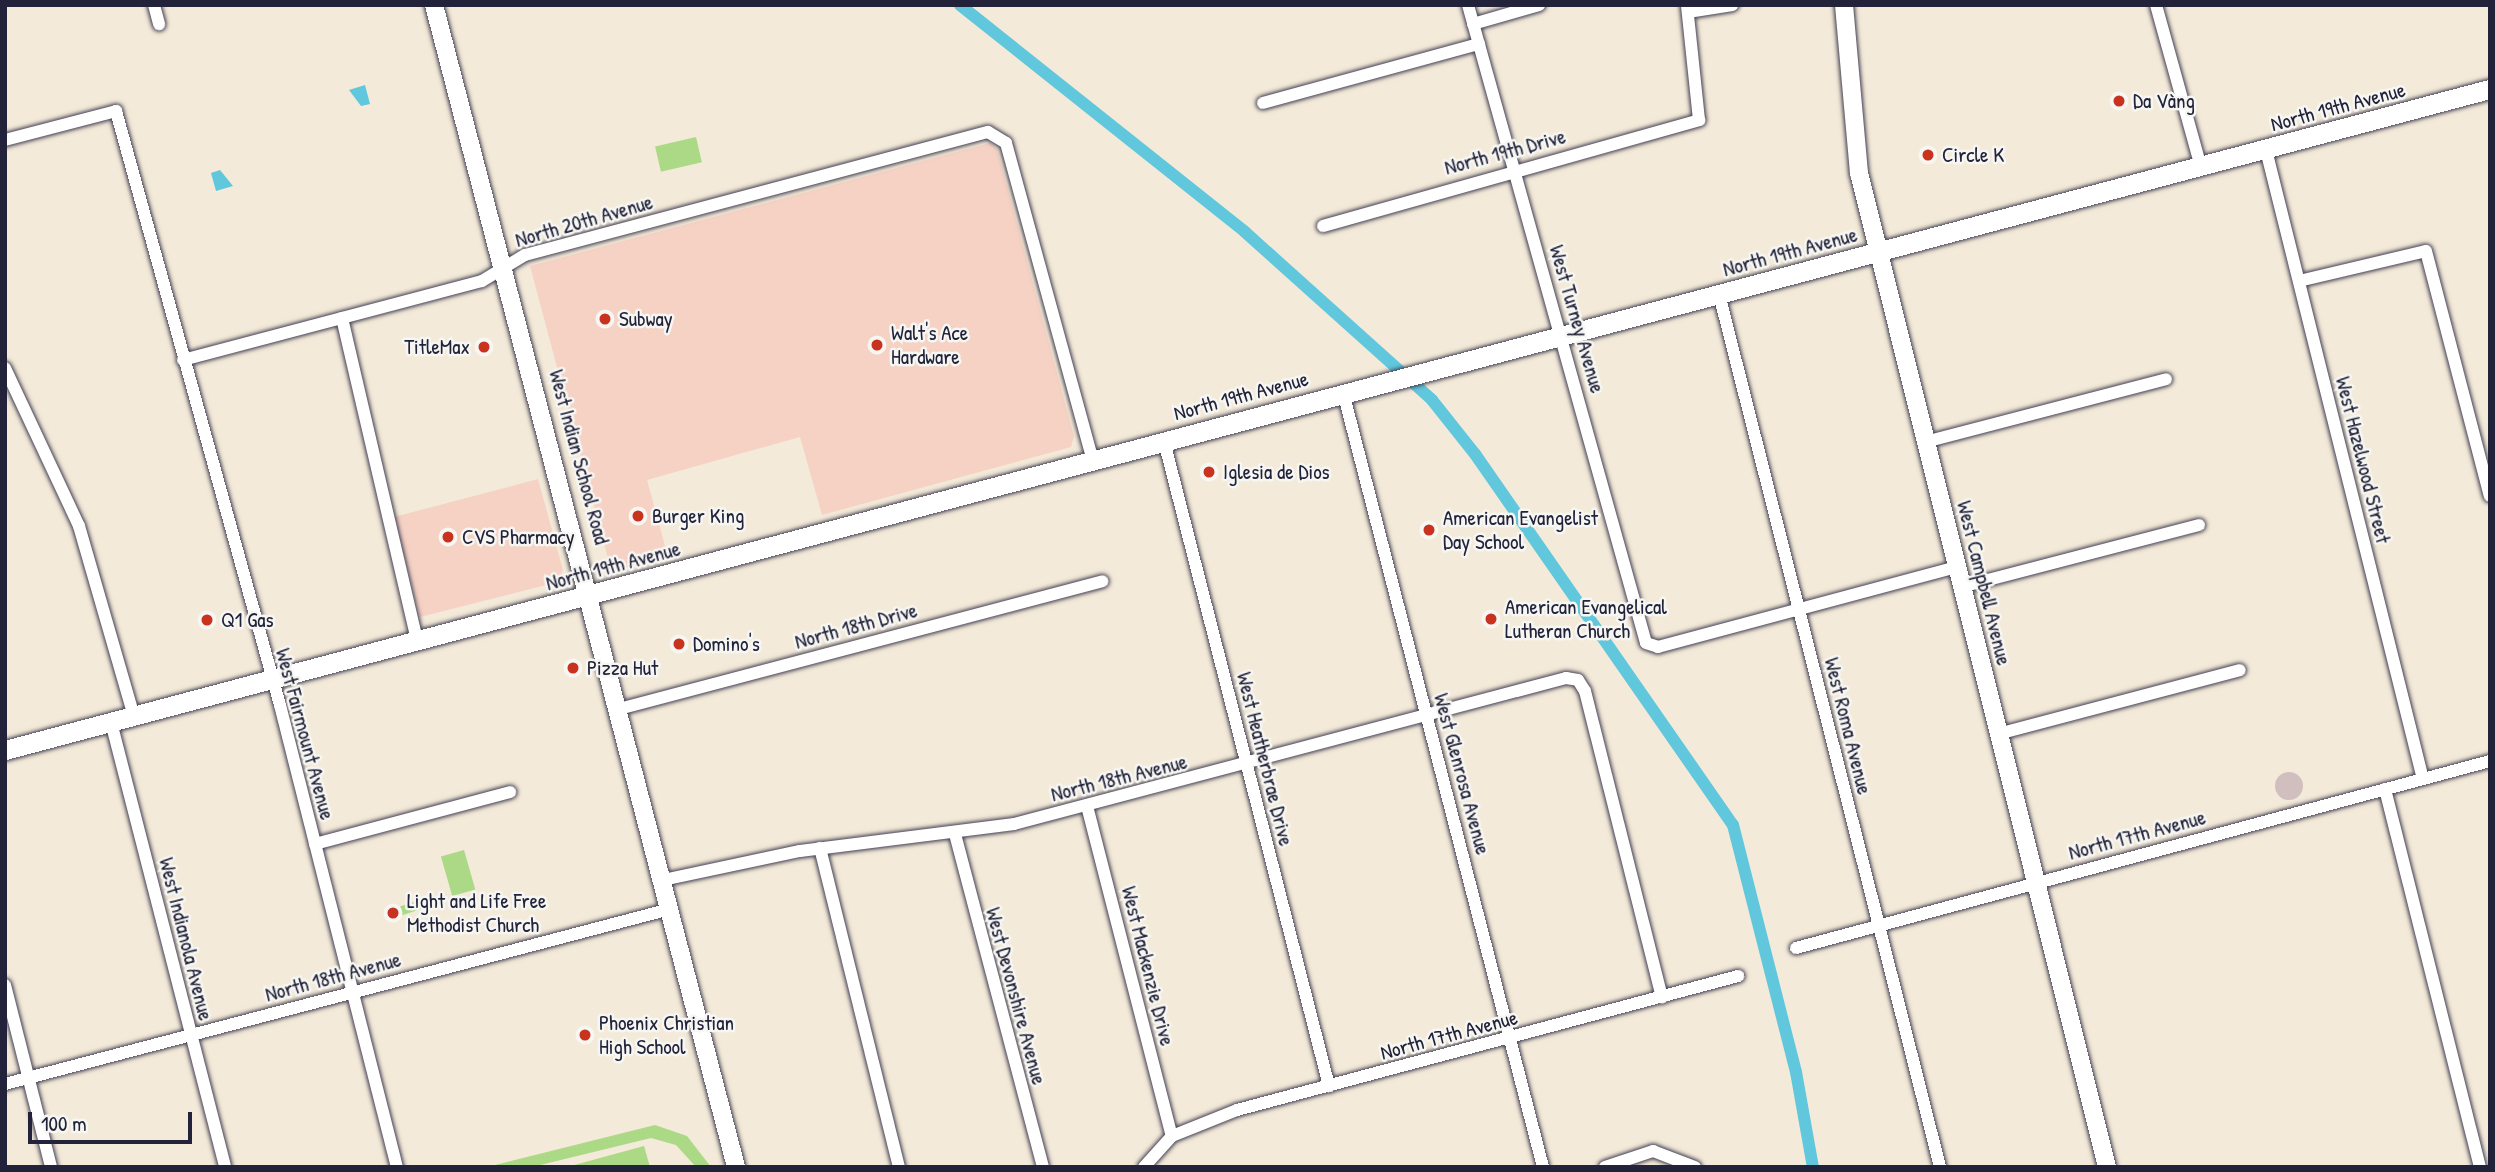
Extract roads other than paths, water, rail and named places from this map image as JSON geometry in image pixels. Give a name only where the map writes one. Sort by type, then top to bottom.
[{"type":"main road","name":"West Indian School Road","points":[[434,5],[592,595],[736,1167]]},
{"type":"main road","name":"West Campbell Avenue","points":[[1844,5],[1856,154],[1878,252],[2107,1167]]},
{"type":"main road","name":"North 19th Avenue","points":[[5,750],[2490,89]]},
{"type":"street","points":[[154,5],[159,24]]},
{"type":"street","name":"West Turney Avenue","points":[[1468,5],[1646,643],[1658,647],[1800,609]]},
{"type":"street","points":[[1474,23],[1539,5]]},
{"type":"street","points":[[1688,9],[1732,5]]},
{"type":"street","points":[[2156,5],[2201,167]]},
{"type":"street","name":"North 19th Drive","points":[[1324,226],[1514,170],[1699,120],[1688,9]]},
{"type":"street","points":[[1263,103],[1479,44]]},
{"type":"street","name":"West Fairmount Avenue","points":[[5,140],[116,111],[272,679],[397,1167]]},
{"type":"street","name":"North 20th Avenue","points":[[183,360],[482,281],[504,265],[988,132],[1000,135],[1093,461]]},
{"type":"street","name":"West Hazelwood Street","points":[[2266,150],[2423,779]]},
{"type":"street","points":[[2299,281],[2426,251],[2490,496]]},
{"type":"street","name":"West Roma Avenue","points":[[1719,294],[1940,1167]]},
{"type":"street","points":[[342,318],[370,460],[417,641]]},
{"type":"street","points":[[5,368],[79,526],[134,716]]},
{"type":"street","points":[[1925,442],[2166,379]]},
{"type":"street","name":"West Glenrosa Avenue","points":[[1343,392],[1544,1167]]},
{"type":"street","name":"West Heatherbrae Drive","points":[[1164,442],[1329,1086]]},
{"type":"street","points":[[1961,587],[2199,525]]},
{"type":"street","points":[[1800,609],[1956,567]]},
{"type":"street","name":"North 18th Drive","points":[[619,709],[1102,581]]},
{"type":"street","points":[[1998,734],[2240,670]]},
{"type":"street","name":"North 18th Avenue","points":[[663,880],[820,848],[956,834],[1087,806],[1427,716],[1578,680],[1662,997]]},
{"type":"street","name":"West Indianola Avenue","points":[[111,722],[225,1167]]},
{"type":"street","name":"North 17th Avenue","points":[[1796,948],[2490,761]]},
{"type":"street","points":[[2385,789],[2480,1167]]},
{"type":"street","points":[[315,844],[510,792]]},
{"type":"street","name":"West Mackenzie Drive","points":[[1087,806],[1172,1136]]},
{"type":"street","name":"West Devonshire Avenue","points":[[956,834],[1043,1167]]},
{"type":"street","points":[[820,848],[900,1167]]},
{"type":"street","name":"North 18th Avenue","points":[[5,1084],[670,909]]},
{"type":"street","name":"North 17th Avenue","points":[[1172,1136],[1237,1110],[1511,1039],[1738,976]]},
{"type":"street","points":[[5,985],[51,1167]]},
{"type":"street","points":[[1144,1167],[1172,1136]]},
{"type":"street","points":[[1605,1167],[1653,1151],[1695,1167]]},
{"type":"water","points":[[365,85],[370,104],[361,106],[349,90]]},
{"type":"water","points":[[220,170],[233,186],[216,191],[211,173]]},
{"type":"waterway","points":[[960,5],[1245,232],[1432,400],[1475,454],[1733,825],[1796,1072],[1813,1167]]},
{"type":"place","name":"Da Vàng","points":[[2119,101]]},
{"type":"place","name":"Circle K","points":[[1928,155]]},
{"type":"place","name":"Subway","points":[[605,319]]},
{"type":"place","name":"Walt's Ace Hardware","points":[[877,345]]},
{"type":"place","name":"TitleMax","points":[[484,347]]},
{"type":"place","name":"Iglesia de Dios","points":[[1209,472]]},
{"type":"place","name":"Burger King","points":[[638,516]]},
{"type":"place","name":"American Evangelist Day School","points":[[1429,530]]},
{"type":"place","name":"CVS Pharmacy","points":[[448,537]]},
{"type":"place","name":"American Evangelical Lutheran Church","points":[[1491,619]]},
{"type":"place","name":"Q1 Gas","points":[[207,620]]},
{"type":"place","name":"Domino's","points":[[679,644]]},
{"type":"place","name":"Pizza Hut","points":[[573,668]]},
{"type":"place","name":"Light and Life Free Methodist Church","points":[[393,913]]},
{"type":"place","name":"Phoenix Christian High School","points":[[585,1035]]}]
